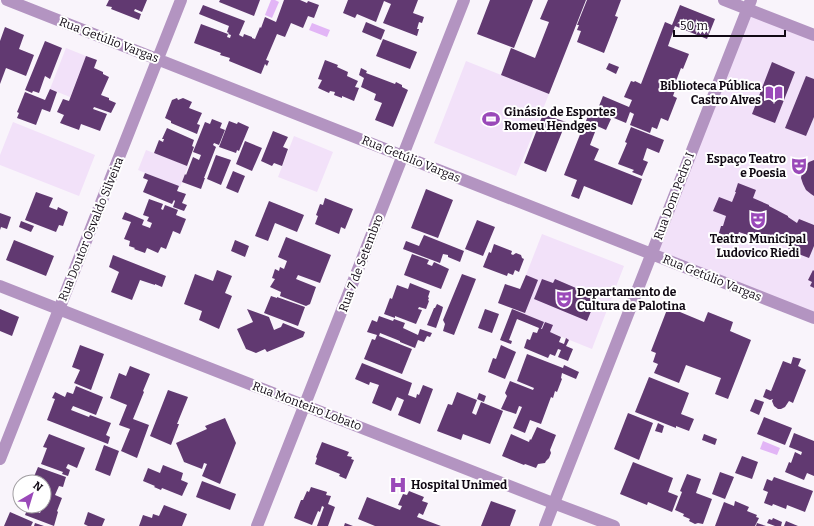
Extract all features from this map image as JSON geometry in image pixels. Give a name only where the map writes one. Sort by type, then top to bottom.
[{"type":"street","name":"Rua Getúlio Vargas","points":[[7,0],[814,318]]},
{"type":"street","name":"Rua Doutor Osvaldo Silveira","points":[[0,459],[181,0]]},
{"type":"street","name":"Rua 7 de Setembro","points":[[258,526],[464,0]]},
{"type":"street","points":[[724,0],[749,5],[814,35]]},
{"type":"street","name":"Rua Dom Pedro I","points":[[545,526],[749,5]]},
{"type":"street","name":"Rua Monteiro Lobato","points":[[0,286],[554,504],[614,526]]},
{"type":"shaded area","points":[[271,0],[279,2],[272,18],[265,15]]},
{"type":"shaded area","points":[[748,9],[814,35],[814,318],[652,254]]},
{"type":"shaded area","points":[[312,23],[330,30],[327,37],[309,30]]},
{"type":"shaded area","points":[[66,48],[86,56],[70,97],[50,89]]},
{"type":"shaded area","name":"Ginásio de Esportes Romeu Hendges","points":[[466,61],[549,94],[516,176],[434,143]]},
{"type":"shaded area","points":[[13,122],[95,155],[79,196],[0,165],[0,155]]},
{"type":"shaded area","points":[[294,136],[333,152],[317,192],[278,177]]},
{"type":"shaded area","points":[[146,150],[188,166],[180,187],[138,170]]},
{"type":"shaded area","name":"Departamento de Cultura de Palotina","points":[[542,234],[624,266],[592,349],[510,316]]},
{"type":"shaded area","points":[[763,441],[780,448],[777,455],[760,449]]},
{"type":"building","points":[[109,0],[147,0],[142,12],[135,9],[134,11],[141,14],[139,20],[111,9],[112,7],[106,6]]},
{"type":"building","points":[[220,0],[260,0],[254,16],[219,2]]},
{"type":"building","points":[[284,0],[300,0],[307,3],[308,1],[319,5],[314,18],[308,16],[303,28],[291,23],[285,37],[277,34],[266,60],[269,61],[267,66],[265,64],[261,74],[229,61],[230,58],[220,55],[221,53],[194,43],[201,24],[228,34],[229,33],[227,32],[229,26],[199,14],[203,5],[245,21],[239,35],[243,37],[244,34],[255,39],[265,17],[276,22]]},
{"type":"building","points":[[348,0],[418,0],[413,13],[424,17],[422,23],[419,22],[417,36],[383,23],[391,4],[384,1],[376,22],[357,14],[355,18],[343,13]]},
{"type":"building","points":[[490,0],[533,0],[514,48],[477,34]]},
{"type":"building","points":[[548,0],[586,0],[549,94],[501,75],[511,48],[535,58],[549,22],[540,19]]},
{"type":"building","points":[[587,0],[621,0],[615,16],[618,17],[604,53],[577,42],[581,31],[577,30],[579,25],[577,25]]},
{"type":"building","points":[[680,5],[715,19],[707,39],[675,26],[668,46],[689,54],[676,81],[678,82],[673,96],[677,98],[668,121],[661,118],[657,129],[652,127],[650,133],[630,125],[634,114],[630,112],[626,123],[597,111],[603,96],[629,107],[632,100],[624,97],[631,81],[641,84],[665,22],[672,25]]},
{"type":"building","points":[[366,22],[385,30],[381,40],[362,32]]},
{"type":"building","points":[[5,27],[24,35],[19,49],[34,55],[26,76],[6,68],[0,84],[0,41]]},
{"type":"building","points":[[383,39],[417,52],[410,69],[376,56]]},
{"type":"building","points":[[45,41],[62,48],[50,79],[45,76],[39,93],[33,91],[32,93],[25,90]]},
{"type":"building","points":[[86,56],[97,60],[94,68],[103,72],[103,74],[109,77],[101,95],[116,103],[111,113],[94,107],[93,109],[107,114],[100,131],[81,124],[79,130],[60,123],[64,115],[57,112],[63,99],[69,101]]},
{"type":"building","points":[[325,60],[338,65],[337,67],[348,72],[347,76],[358,81],[355,87],[359,88],[354,101],[342,96],[342,98],[334,95],[335,92],[330,91],[329,93],[318,88],[322,80],[318,79]]},
{"type":"building","name":"Biblioteca Pública Castro Alves","points":[[772,62],[795,72],[775,123],[752,114]]},
{"type":"building","points":[[609,63],[619,67],[616,74],[606,69]]},
{"type":"building","points":[[361,68],[367,71],[366,73],[395,84],[396,82],[408,90],[393,127],[375,120],[382,103],[374,100],[376,94],[361,87],[364,78],[359,75]]},
{"type":"building","points":[[806,76],[814,79],[814,117],[806,136],[785,128]]},
{"type":"building","points":[[50,89],[57,92],[50,112],[42,109],[36,125],[17,118],[19,113],[17,112],[25,92],[45,100]]},
{"type":"building","points":[[177,98],[178,100],[183,98],[192,102],[189,108],[202,113],[197,124],[200,125],[197,134],[171,123],[171,121],[165,118],[172,100]]},
{"type":"building","points":[[590,110],[611,119],[606,130],[586,121]]},
{"type":"building","points":[[543,114],[566,122],[546,172],[524,163]]},
{"type":"building","points":[[212,119],[222,123],[220,128],[225,130],[219,145],[214,143],[213,145],[216,147],[201,189],[182,182],[193,157],[199,160],[201,155],[193,152],[205,122],[210,124]]},
{"type":"building","points":[[229,121],[237,124],[238,122],[249,127],[239,151],[237,150],[236,153],[219,147]]},
{"type":"building","points":[[583,127],[595,132],[590,145],[599,149],[594,160],[642,179],[632,205],[584,186],[579,199],[571,196],[577,180],[564,175]]},
{"type":"building","points":[[631,127],[664,140],[659,153],[647,148],[643,160],[648,162],[642,176],[632,172],[634,170],[618,164],[627,143],[625,142]]},
{"type":"building","points":[[167,128],[194,140],[192,146],[194,147],[187,166],[154,153],[159,140],[163,142],[164,139],[162,139]]},
{"type":"building","points":[[273,131],[288,137],[283,147],[288,149],[282,166],[274,163],[272,166],[261,161]]},
{"type":"building","points":[[245,141],[262,148],[252,171],[236,164]]},
{"type":"building","points":[[216,155],[231,160],[221,185],[207,179]]},
{"type":"building","points":[[814,160],[814,196],[806,190],[801,178],[805,166]]},
{"type":"building","points":[[233,171],[245,176],[238,193],[226,188]]},
{"type":"building","points":[[145,173],[179,186],[177,191],[186,194],[182,203],[187,205],[184,211],[173,207],[174,200],[172,204],[143,192],[148,180],[143,178]]},
{"type":"building","name":"Teatro Municipal Ludovico Riedi","points":[[738,183],[756,190],[753,198],[769,205],[797,223],[799,219],[814,225],[814,246],[809,258],[788,250],[790,244],[759,239],[739,232],[736,240],[719,233],[726,216],[713,211],[719,197],[732,202]]},
{"type":"building","points":[[426,189],[453,200],[438,238],[411,228]]},
{"type":"building","points":[[36,192],[53,198],[49,207],[57,210],[58,207],[68,212],[63,226],[59,225],[56,232],[25,220]]},
{"type":"building","points":[[325,198],[353,209],[345,229],[341,227],[339,234],[315,224],[318,216],[316,215],[320,204],[323,205]]},
{"type":"building","points":[[149,199],[163,204],[161,209],[163,210],[165,205],[178,210],[176,215],[186,219],[180,234],[173,231],[166,249],[161,247],[158,253],[147,248],[145,253],[134,249],[135,248],[129,246],[130,241],[124,239],[131,222],[122,219],[125,212],[144,220],[142,225],[150,228],[152,223],[147,221],[149,217],[143,215]]},
{"type":"building","points":[[269,201],[304,215],[297,232],[275,223],[268,241],[255,236]]},
{"type":"building","points":[[0,213],[11,217],[7,229],[1,227],[0,230]]},
{"type":"building","points":[[477,220],[495,227],[483,256],[465,249]]},
{"type":"building","points":[[21,221],[34,226],[31,232],[19,227]]},
{"type":"building","points":[[424,235],[464,251],[460,262],[448,257],[448,255],[443,254],[440,263],[403,249],[406,241],[419,246]]},
{"type":"building","points":[[286,237],[331,255],[320,283],[298,275],[296,279],[316,287],[310,304],[306,306],[280,296],[281,292],[270,287],[275,279],[272,278],[275,269],[279,271],[280,267],[284,269],[287,261],[278,257]]},
{"type":"building","points":[[14,240],[54,256],[46,276],[6,260]]},
{"type":"building","points":[[235,240],[249,246],[245,257],[231,251]]},
{"type":"building","points":[[494,244],[512,251],[511,254],[513,255],[516,253],[521,255],[524,259],[519,272],[515,270],[513,275],[508,273],[507,276],[483,267]]},
{"type":"building","points":[[412,254],[429,260],[427,264],[432,266],[434,262],[449,269],[441,289],[404,275]]},
{"type":"building","points":[[113,255],[166,276],[162,287],[140,280],[132,300],[111,292],[119,272],[109,267]]},
{"type":"building","points":[[217,270],[232,276],[225,293],[232,296],[219,329],[199,320],[202,311],[184,304],[195,274],[213,281]]},
{"type":"building","points":[[813,270],[814,288],[810,286],[812,282],[808,280]]},
{"type":"building","points":[[462,274],[476,279],[454,335],[443,331],[445,324],[443,320]]},
{"type":"building","points":[[526,275],[538,280],[525,313],[498,303],[505,284],[520,289]]},
{"type":"building","points":[[542,279],[553,283],[555,279],[597,297],[587,321],[534,299]]},
{"type":"building","points":[[410,283],[430,291],[426,309],[419,307],[418,309],[422,310],[416,324],[395,316],[395,318],[384,314],[397,285],[408,289]]},
{"type":"building","points":[[271,296],[305,307],[298,326],[264,313]]},
{"type":"building","points":[[437,304],[443,307],[436,328],[427,325]]},
{"type":"building","points":[[668,307],[704,322],[708,312],[733,322],[730,331],[751,340],[728,399],[715,394],[721,378],[686,365],[679,383],[654,373],[658,364],[653,362],[656,353],[651,351]]},
{"type":"building","points":[[0,309],[19,317],[12,336],[0,331]]},
{"type":"building","points":[[247,309],[269,317],[274,330],[281,327],[283,323],[305,332],[303,337],[267,352],[265,349],[256,353],[246,349],[237,329],[253,322]]},
{"type":"building","points":[[485,309],[499,314],[492,333],[478,328]]},
{"type":"building","points":[[512,309],[544,322],[541,329],[545,322],[553,325],[550,332],[561,337],[559,342],[564,344],[566,338],[569,340],[566,346],[573,349],[568,361],[558,357],[561,350],[558,349],[555,356],[550,354],[548,358],[524,348],[527,339],[530,340],[533,332],[537,333],[539,328],[517,319],[509,340],[512,341],[511,344],[500,340]]},
{"type":"building","points":[[379,316],[405,323],[403,328],[418,335],[420,329],[432,333],[430,337],[427,336],[424,342],[418,340],[415,348],[380,333],[379,336],[412,349],[402,374],[364,359],[372,339],[375,340],[377,335],[367,332],[372,320],[377,322]]},
{"type":"building","points":[[80,345],[104,354],[91,390],[74,383],[80,370],[72,367]]},
{"type":"building","points":[[501,345],[516,352],[505,379],[488,372],[493,358],[496,359]]},
{"type":"building","points":[[527,354],[563,368],[564,365],[579,372],[576,379],[562,373],[562,379],[557,392],[555,391],[553,398],[551,397],[541,424],[530,420],[525,433],[513,428],[522,407],[519,406],[516,414],[501,409],[507,396],[505,393],[510,381],[533,390],[534,388],[517,381]]},
{"type":"building","points":[[793,357],[801,359],[798,366],[806,370],[793,403],[789,401],[785,407],[778,409],[774,406],[772,401],[773,399],[770,400],[763,397],[766,389],[771,391],[783,361],[791,364]]},
{"type":"building","points":[[362,363],[412,383],[408,395],[416,398],[417,394],[419,395],[423,385],[433,389],[420,424],[398,415],[404,400],[397,397],[391,411],[372,403],[379,385],[370,382],[369,385],[355,379]]},
{"type":"building","points":[[130,366],[150,374],[133,419],[149,425],[137,458],[121,451],[130,429],[119,425],[127,405],[110,398],[119,373],[126,376]]},
{"type":"building","points":[[649,377],[689,393],[681,414],[694,419],[689,431],[676,426],[676,428],[635,412]]},
{"type":"building","points":[[76,386],[103,397],[96,415],[73,406],[71,410],[111,423],[106,435],[110,437],[108,444],[47,420],[55,399],[52,398],[55,392],[65,397],[67,392],[73,394]]},
{"type":"building","points":[[168,390],[188,397],[177,424],[179,424],[171,445],[150,436]]},
{"type":"building","points":[[457,392],[477,400],[472,413],[476,415],[481,402],[503,411],[490,444],[463,434],[461,440],[437,431],[448,404],[452,405]]},
{"type":"building","points":[[479,393],[486,396],[484,402],[477,399]]},
{"type":"building","points":[[755,399],[764,402],[759,415],[750,411]]},
{"type":"building","points":[[628,413],[653,423],[639,460],[614,449]]},
{"type":"building","points":[[764,417],[792,428],[785,445],[757,434]]},
{"type":"building","points":[[225,418],[236,443],[220,484],[202,476],[207,464],[204,463],[202,469],[184,462],[176,443],[207,429],[205,426]]},
{"type":"building","points":[[658,423],[664,426],[662,433],[655,431]]},
{"type":"building","points":[[537,427],[556,435],[550,450],[551,453],[545,463],[538,464],[536,468],[502,456],[511,434],[529,442]]},
{"type":"building","points":[[794,433],[814,441],[814,476],[807,473],[804,480],[785,472],[789,462],[791,463],[795,452],[801,455],[802,452],[789,447]]},
{"type":"building","points":[[49,434],[85,448],[77,468],[68,464],[66,468],[70,470],[68,476],[62,474],[63,472],[41,464],[47,448],[43,447]]},
{"type":"building","points":[[704,434],[717,439],[715,445],[702,440]]},
{"type":"building","points":[[322,442],[349,452],[347,456],[352,457],[351,459],[354,460],[346,479],[339,476],[340,474],[315,464]]},
{"type":"building","points":[[104,445],[119,451],[110,476],[95,470]]},
{"type":"building","points":[[742,456],[758,462],[752,479],[735,473]]},
{"type":"building","points":[[633,462],[673,478],[668,492],[678,496],[672,512],[648,502],[647,505],[620,494]]},
{"type":"building","points":[[163,465],[183,473],[181,480],[188,483],[182,496],[162,488],[161,490],[143,481],[148,468],[160,473]]},
{"type":"building","points":[[38,467],[66,477],[63,487],[59,486],[55,495],[62,498],[57,511],[54,526],[25,515],[52,514],[52,474],[35,474]]},
{"type":"building","points":[[720,472],[734,477],[725,499],[712,494]]},
{"type":"building","points":[[687,474],[701,479],[696,493],[712,499],[703,524],[695,524],[689,521],[690,519],[683,516],[684,514],[675,510],[682,492],[680,491]]},
{"type":"building","points":[[774,477],[813,491],[805,512],[787,505],[786,509],[773,504],[772,506],[764,503],[768,492],[763,490],[767,479],[772,481]]},
{"type":"building","points":[[202,481],[236,494],[230,510],[196,497]]},
{"type":"building","points":[[311,487],[327,492],[326,495],[331,496],[328,504],[335,507],[328,526],[317,526],[324,507],[322,506],[320,512],[318,511],[312,525],[294,518],[301,500],[303,500],[307,491],[309,492]]},
{"type":"building","points":[[409,491],[424,497],[422,501],[428,503],[423,515],[419,513],[417,517],[441,526],[375,526],[358,519],[367,497],[400,510],[402,506],[398,505],[403,494],[407,495]]},
{"type":"building","points":[[491,501],[516,510],[510,526],[481,526]]},
{"type":"building","points":[[735,501],[749,507],[747,511],[757,515],[756,517],[759,518],[755,526],[715,526],[724,502],[734,506]]},
{"type":"building","points":[[164,505],[187,514],[182,526],[139,526],[143,515],[152,518],[153,514],[159,516]]},
{"type":"building","points":[[10,512],[33,522],[31,526],[4,526]]},
{"type":"building","points":[[88,512],[105,519],[102,526],[88,526],[84,524]]},
{"type":"building","points":[[773,518],[782,522],[781,526],[775,526],[767,523],[769,519],[772,520]]},
{"type":"building","points":[[786,521],[798,526],[784,526]]},
{"type":"building","points":[[35,523],[44,526],[34,526]]},
{"type":"building","points":[[345,523],[353,526],[344,526]]},
{"type":"building","points":[[757,523],[766,526],[756,526]]},
{"type":"place","name":"Biblioteca Pública Castro Alves","points":[[774,93]]},
{"type":"place","name":"Ginásio de Esportes Romeu Hendges","points":[[491,119]]},
{"type":"place","name":"Espaço Teatro e Poesia","points":[[799,166]]},
{"type":"place","name":"Teatro Municipal Ludovico Riedi","points":[[758,220]]},
{"type":"place","name":"Departamento de Cultura de Palotina","points":[[564,299]]},
{"type":"place","name":"Hospital Unimed","points":[[398,485]]}]
